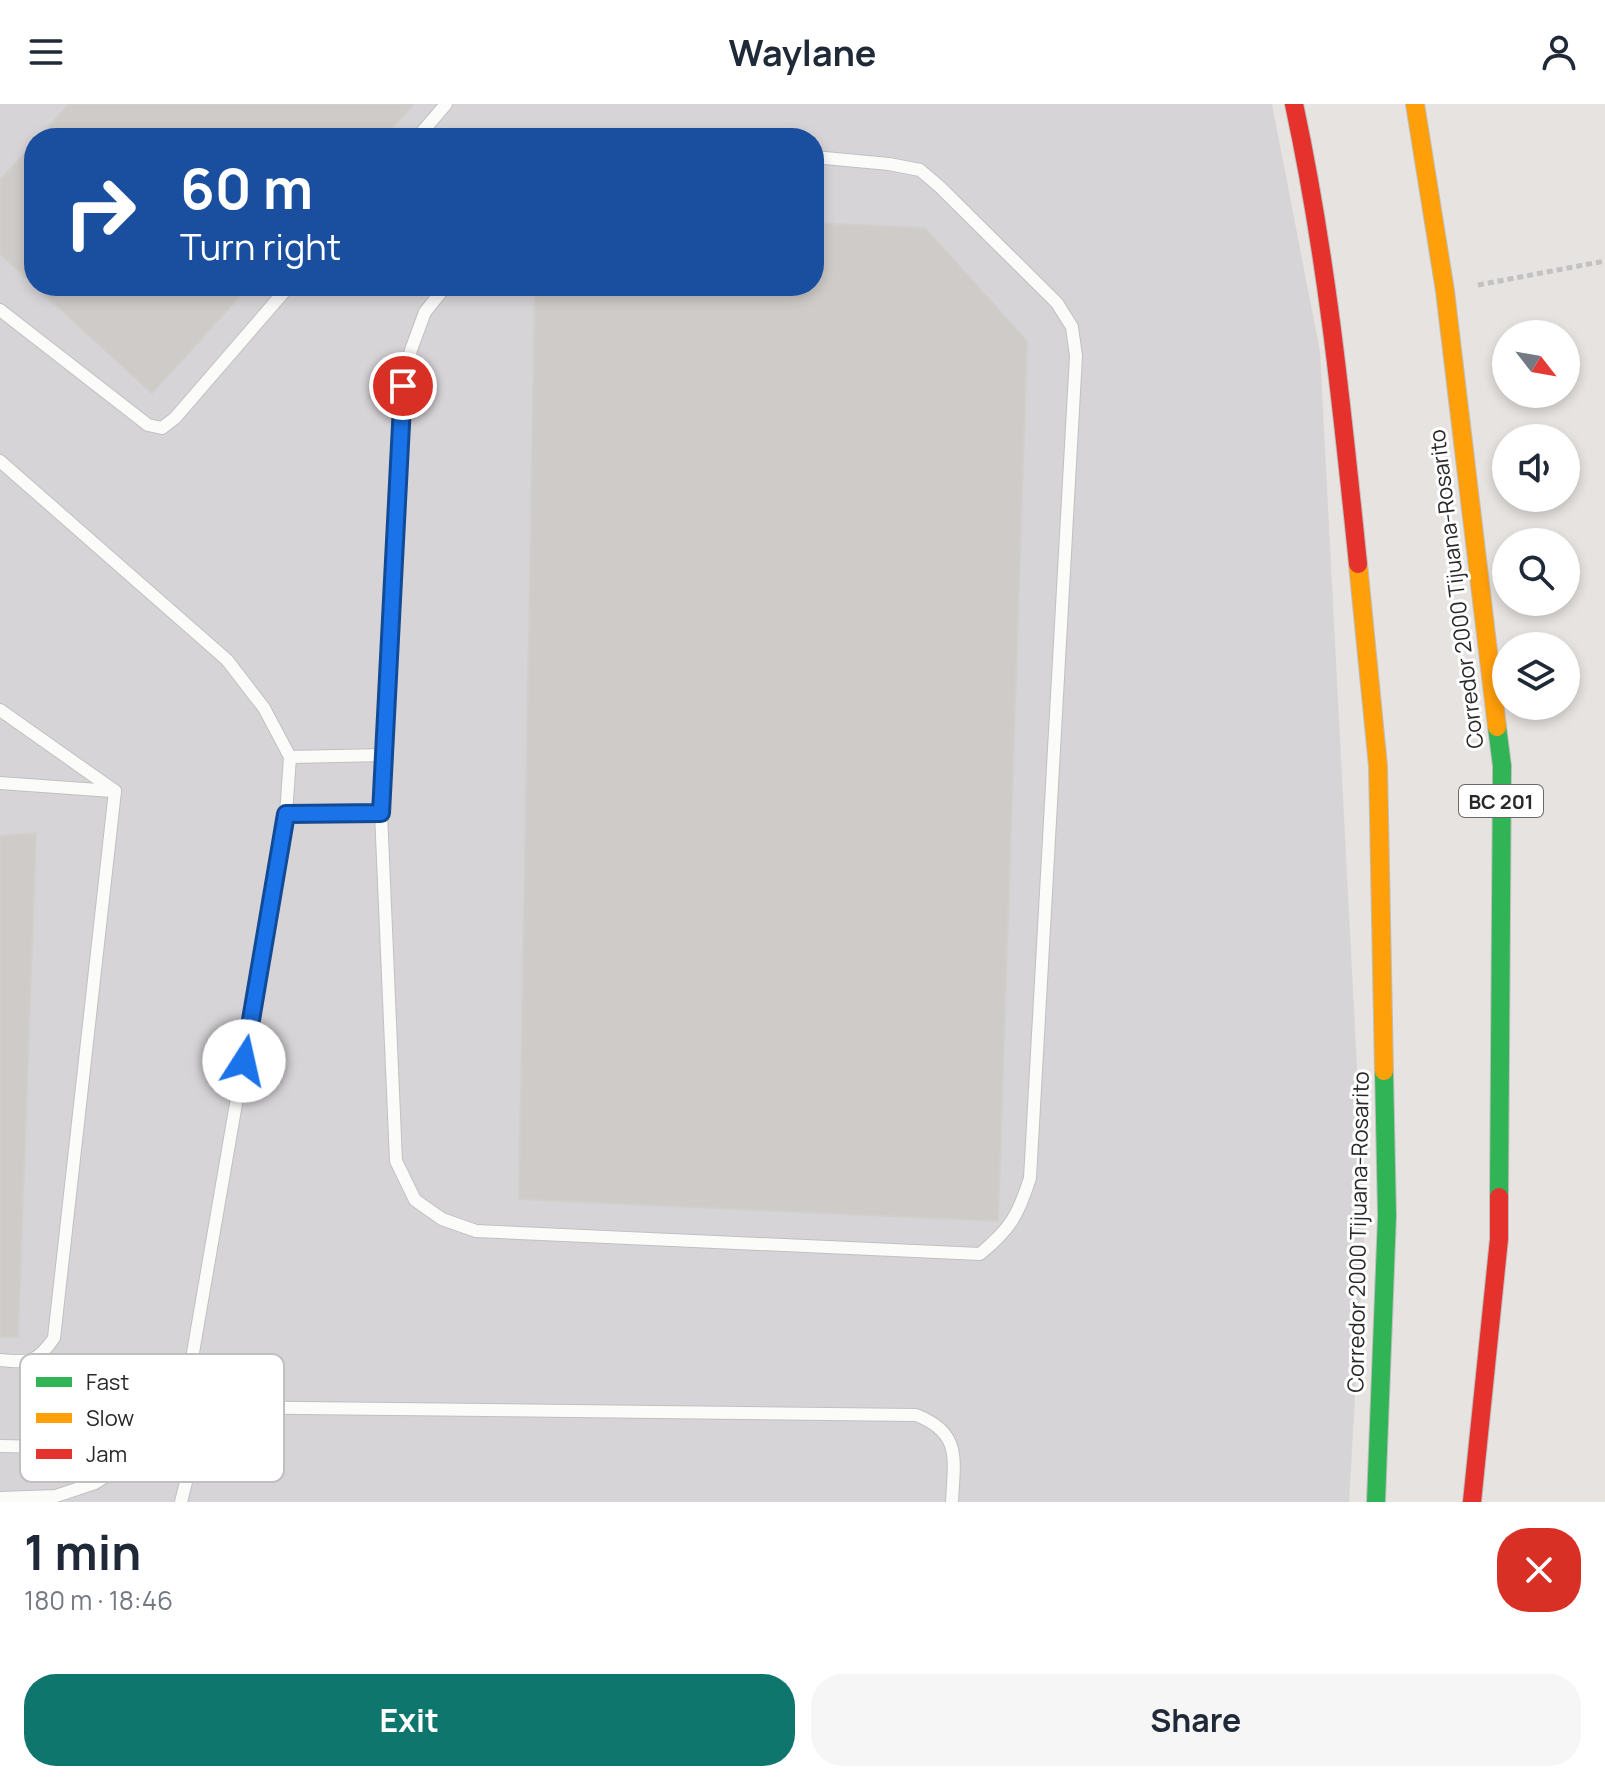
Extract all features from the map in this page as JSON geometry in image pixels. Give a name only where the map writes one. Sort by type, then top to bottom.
[{"type":"highway","name":"Corredor 2000 Tijuana-Rosarito","points":[[1294,104],[1311,182],[1334,329],[1378,766],[1387,1216],[1376,1502]]},
{"type":"highway","name":"Corredor 2000 Tijuana-Rosarito","points":[[1415,104],[1445,291],[1502,766],[1499,1239],[1472,1502]]},
{"type":"lane","points":[[426,128],[446,104]]},
{"type":"lane","points":[[438,296],[425,312],[411,350],[403,386],[381,813],[396,1161],[415,1200],[442,1219],[476,1231],[980,1254],[1004,1234],[1021,1207],[1030,1178],[1076,356],[1072,327],[1057,303],[920,170],[824,158]]},
{"type":"lane","points":[[0,310],[148,425],[162,428],[175,418],[280,296]]},
{"type":"lane","points":[[0,461],[227,660],[264,708],[290,757],[286,814],[193,1354]]},
{"type":"lane","points":[[0,710],[115,791]]},
{"type":"lane","points":[[290,757],[385,755]]},
{"type":"lane","points":[[0,783],[115,791]]},
{"type":"lane","points":[[43,1354],[54,1338],[115,791]]},
{"type":"lane","points":[[286,814],[381,813]]},
{"type":"lane","points":[[0,1360],[20,1362]]},
{"type":"lane","points":[[284,1408],[916,1415],[937,1423],[950,1439],[954,1465],[952,1502]]},
{"type":"lane","points":[[0,1446],[20,1446]]},
{"type":"lane","points":[[0,1498],[56,1496],[97,1482]]},
{"type":"lane","points":[[181,1502],[186,1482]]},
{"type":"path","points":[[1445,291],[1605,261]]},
{"type":"shaded area","points":[[0,104],[1272,104],[1320,352],[1365,1223],[1349,1502],[0,1502]]},
{"type":"building","points":[[69,104],[414,104],[392,128],[47,128]]},
{"type":"building","points":[[24,154],[24,276],[0,254],[0,180]]},
{"type":"building","points":[[824,223],[925,228],[1027,341],[998,1221],[519,1199],[535,296],[824,296]]},
{"type":"building","points":[[46,296],[240,296],[152,393]]},
{"type":"building","points":[[36,833],[18,1337],[0,1337],[0,836]]},
{"type":"traffic: fast","points":[[1497,727],[1502,766],[1499,1197]]},
{"type":"traffic: fast","points":[[1376,1502],[1387,1216],[1384,1071]]},
{"type":"traffic: slow","points":[[1415,104],[1445,291],[1497,727]]},
{"type":"traffic: slow","points":[[1358,564],[1378,766],[1384,1071]]},
{"type":"traffic: jam","points":[[1294,104],[1325,276],[1358,564]]},
{"type":"traffic: jam","points":[[1472,1502],[1499,1239],[1499,1197]]},
{"type":"route","points":[[244,1061],[286,814],[381,813],[403,386]]}]
